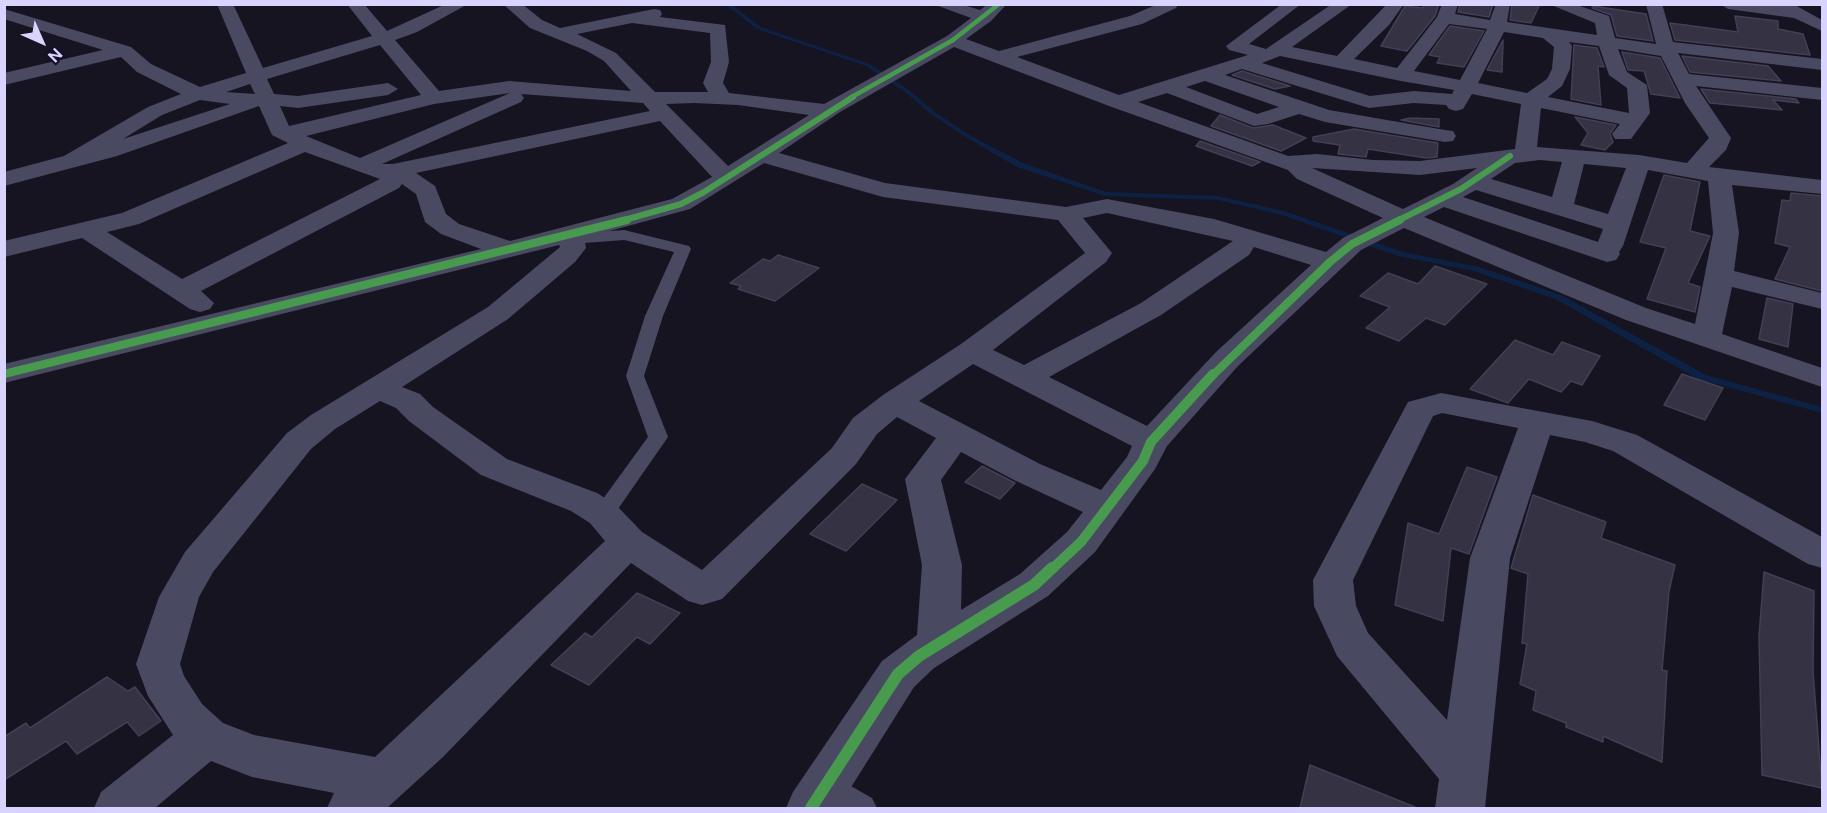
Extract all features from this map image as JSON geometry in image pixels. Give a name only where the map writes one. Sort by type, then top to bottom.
[{"type":"street","points":[[225,4],[257,75],[283,124]]},
{"type":"street","points":[[355,4],[429,93]]},
{"type":"street","points":[[74,160],[154,111],[257,75],[383,38],[411,28],[460,4]]},
{"type":"street","points":[[511,4],[536,24],[593,46],[610,57],[726,178]]},
{"type":"street","points":[[941,4],[985,17]]},
{"type":"street","points":[[4,374],[506,249],[565,246],[671,207],[704,192],[827,111],[953,39],[985,17],[999,4]]},
{"type":"street","points":[[1293,4],[1235,46],[1341,62],[1401,75],[1461,93]]},
{"type":"street","points":[[1116,102],[1274,52],[1344,4]]},
{"type":"street","points":[[1341,62],[1383,21],[1396,4]]},
{"type":"street","points":[[1557,4],[1601,18],[1619,75],[1637,85],[1640,113],[1602,158]]},
{"type":"street","points":[[1654,4],[1666,48],[1695,103],[1720,138],[1718,144],[1693,171]]},
{"type":"street","points":[[1715,4],[1733,54]]},
{"type":"street","points":[[1728,4],[1796,9],[1822,8]]},
{"type":"street","points":[[1780,4],[1796,9],[1822,26]]},
{"type":"street","points":[[997,57],[1136,20],[1168,5],[1188,6]]},
{"type":"street","points":[[4,12],[27,6]]},
{"type":"street","points":[[536,24],[681,6]]},
{"type":"street","points":[[1441,166],[1445,136],[1461,93],[1493,39],[1497,6]]},
{"type":"street","points":[[1401,75],[1448,11],[1496,26],[1550,35],[1822,64]]},
{"type":"street","points":[[4,12],[125,51],[144,68],[198,94],[250,101],[283,124],[370,170],[393,171],[657,106],[722,98],[775,102],[827,111]]},
{"type":"street","points":[[559,33],[634,12],[719,29],[720,62],[713,83],[722,98]]},
{"type":"street","points":[[833,801],[898,674],[919,656],[1034,585],[1081,542],[1105,507],[1143,461],[1151,441],[1227,359],[1351,247],[1518,155],[1532,99],[1555,82],[1562,69],[1563,46],[1550,35]]},
{"type":"street","points":[[953,39],[1266,157],[1295,164],[1317,161],[1374,167],[1441,166],[1518,155],[1575,156],[1639,162],[1719,176],[1822,187]]},
{"type":"street","points":[[4,79],[73,61],[125,51]]},
{"type":"street","points":[[1776,58],[1819,96]]},
{"type":"street","points":[[1242,63],[1369,102],[1461,93],[1532,99],[1634,120]]},
{"type":"street","points":[[1207,75],[1298,107],[1348,121],[1445,136]]},
{"type":"street","points":[[1682,79],[1819,96]]},
{"type":"street","points":[[1167,86],[1254,120],[1261,120],[1298,107]]},
{"type":"street","points":[[4,249],[88,231],[130,219],[283,124],[298,102],[385,89],[429,93],[475,92],[509,87],[537,88],[657,106]]},
{"type":"street","points":[[359,165],[537,88]]},
{"type":"street","points":[[4,179],[126,145],[283,124],[429,93]]},
{"type":"street","points":[[1695,103],[1718,105]]},
{"type":"street","points":[[1374,167],[1367,151],[1376,125]]},
{"type":"street","points":[[762,155],[883,190],[1066,214],[1107,206],[1214,227],[1248,237],[1351,247]]},
{"type":"street","points":[[1561,208],[1575,156]]},
{"type":"street","points":[[1592,295],[1639,162]]},
{"type":"street","points":[[1295,164],[1305,174],[1403,218],[1592,295],[1706,339],[1822,378]]},
{"type":"street","points":[[393,171],[414,181],[427,191],[434,217],[450,229],[506,249],[565,246]]},
{"type":"street","points":[[181,291],[391,183],[393,171]]},
{"type":"street","points":[[1706,339],[1720,276],[1726,219],[1719,176]]},
{"type":"street","points":[[1473,181],[1617,225]]},
{"type":"street","points":[[1442,198],[1607,254]]},
{"type":"street","points":[[378,388],[408,401],[421,414],[494,467],[584,502],[615,528],[699,590],[708,588],[844,456],[865,426],[895,402],[972,351],[1097,256],[1099,253],[1066,214]]},
{"type":"street","points":[[88,231],[227,320]]},
{"type":"street","points":[[1024,378],[1151,309],[1226,256],[1240,249],[1248,237]]},
{"type":"street","points":[[565,246],[484,322],[323,422],[299,441],[199,562],[179,597],[158,664],[164,683],[180,709],[206,737],[252,756],[367,794],[426,742],[615,528]]},
{"type":"street","points":[[1720,276],[1822,301]]},
{"type":"street","points":[[972,351],[1151,441]]},
{"type":"street","points":[[895,402],[1027,472],[1105,507]]},
{"type":"street","points":[[1461,790],[1352,645],[1335,606],[1333,580],[1420,409],[1441,403],[1592,432],[1625,443],[1822,554]]},
{"type":"street","points":[[1461,790],[1490,558],[1537,422]]},
{"type":"street","points":[[938,644],[942,565],[923,479],[928,468],[957,434]]},
{"type":"street","points":[[119,808],[206,737]]},
{"type":"lane","points":[[565,246],[624,235],[683,249],[654,316],[635,376],[658,436],[615,528]]},
{"type":"building","points":[[1424,4],[1439,4],[1435,16],[1407,51],[1381,46],[1405,6],[1423,8]]},
{"type":"building","points":[[1460,4],[1493,4],[1489,17],[1458,12]]},
{"type":"building","points":[[1512,4],[1540,4],[1531,23],[1510,20]]},
{"type":"building","points":[[1593,6],[1646,14],[1653,41],[1617,36],[1611,15],[1592,8]]},
{"type":"building","points":[[1735,16],[1778,21],[1778,29],[1803,34],[1810,55],[1675,40],[1670,23],[1738,32]]},
{"type":"building","points":[[1450,26],[1484,31],[1464,67],[1437,63],[1440,57],[1429,55]]},
{"type":"building","points":[[1503,40],[1502,72],[1487,70]]},
{"type":"building","points":[[1574,45],[1597,48],[1604,67],[1598,66],[1601,105],[1571,99]]},
{"type":"building","points":[[1622,52],[1660,58],[1680,98],[1651,94],[1644,71],[1628,70]]},
{"type":"building","points":[[1682,56],[1768,66],[1781,81],[1690,72]]},
{"type":"building","points":[[1242,71],[1290,86],[1275,89],[1232,75]]},
{"type":"building","points":[[1701,89],[1796,99],[1799,103],[1773,100],[1782,110],[1710,103]]},
{"type":"building","points":[[1220,115],[1253,128],[1273,125],[1306,138],[1281,151],[1211,126]]},
{"type":"building","points":[[1575,117],[1616,125],[1610,134],[1613,142],[1605,150],[1581,145],[1588,133]]},
{"type":"building","points":[[1439,119],[1439,127],[1401,120]]},
{"type":"building","points":[[1354,129],[1438,143],[1437,157],[1426,158],[1368,149],[1366,157],[1338,154],[1340,145],[1313,141],[1313,137]]},
{"type":"building","points":[[1200,141],[1260,162],[1252,166],[1196,146]]},
{"type":"building","points":[[1664,175],[1700,182],[1690,231],[1710,236],[1688,283],[1700,287],[1695,312],[1647,299],[1666,248],[1640,242]]},
{"type":"building","points":[[1791,193],[1822,196],[1822,291],[1775,279],[1790,247],[1775,243],[1782,200],[1790,201]]},
{"type":"building","points":[[778,255],[819,268],[775,301],[738,289],[741,286],[730,283],[763,259],[770,261]]},
{"type":"building","points":[[1435,266],[1487,284],[1445,325],[1426,318],[1399,341],[1366,328],[1390,307],[1360,296],[1388,273],[1418,284]]},
{"type":"building","points":[[1767,298],[1793,304],[1788,347],[1759,339]]},
{"type":"building","points":[[1515,340],[1553,355],[1562,342],[1600,356],[1582,385],[1571,381],[1561,392],[1529,379],[1508,403],[1470,389]]},
{"type":"building","points":[[1682,374],[1723,388],[1705,420],[1664,405]]},
{"type":"building","points":[[982,466],[1015,483],[1000,499],[965,482]]},
{"type":"building","points":[[1467,467],[1497,477],[1469,554],[1451,548],[1443,621],[1395,605],[1408,523],[1439,534]]},
{"type":"building","points":[[862,484],[897,500],[846,551],[810,534]]},
{"type":"building","points":[[1533,495],[1606,522],[1601,538],[1675,565],[1669,591],[1662,670],[1667,671],[1662,762],[1603,736],[1603,742],[1566,727],[1566,723],[1533,710],[1536,691],[1520,684],[1527,644],[1522,643],[1528,574],[1511,568]]},
{"type":"building","points":[[1764,572],[1814,591],[1813,671],[1822,788],[1762,775],[1759,636]]},
{"type":"building","points":[[637,593],[680,613],[650,644],[637,637],[589,685],[551,665],[585,633],[592,637]]},
{"type":"building","points":[[107,677],[128,691],[135,687],[161,721],[139,736],[127,722],[77,754],[66,741],[4,780],[4,737],[26,723],[30,728]]},
{"type":"building","points":[[1310,765],[1415,807],[1415,808],[1300,808]]},
{"type":"waterway","points":[[727,4],[759,28],[868,65],[907,91],[934,114],[1020,165],[1105,194],[1218,198],[1284,213],[1401,254],[1476,269],[1558,297],[1702,377],[1822,410]]},
{"type":"cycle path","points":[[4,374],[334,294],[681,204],[704,192],[833,108],[953,40],[999,4]]},
{"type":"cycle path","points":[[811,808],[898,674],[919,656],[1034,585],[1081,542],[1143,461],[1151,442],[1227,359],[1330,262],[1352,244],[1461,189],[1510,156]]}]
